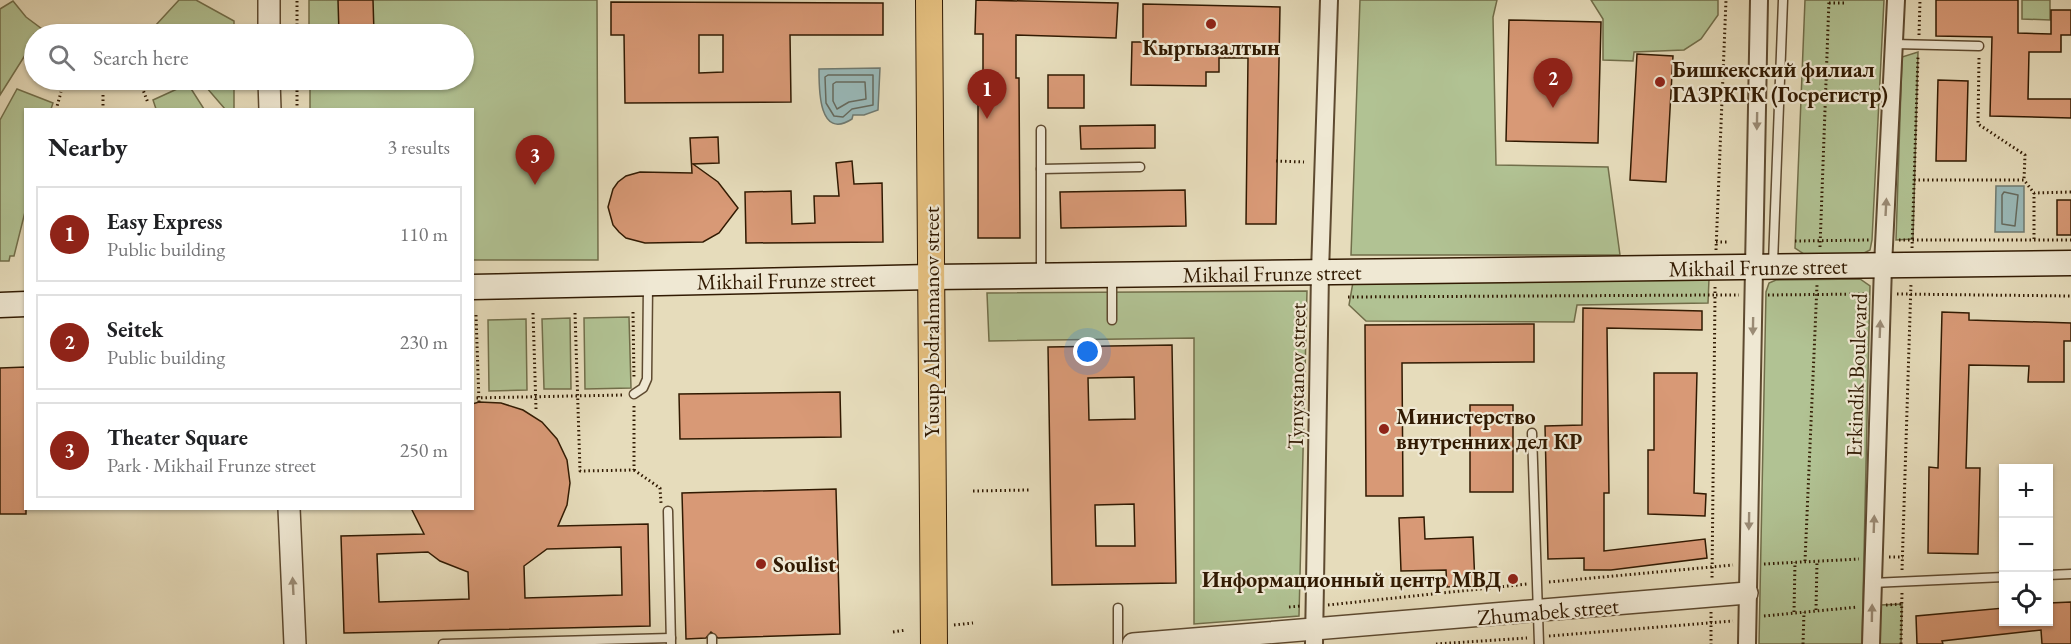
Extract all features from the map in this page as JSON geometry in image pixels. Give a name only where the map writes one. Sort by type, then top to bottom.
[{"type":"main road","name":"Yusup Abdrahmanov street","points":[[929,0],[931,277],[941,635]]},
{"type":"main road","name":"Mikhail Frunze street","points":[[474,287],[931,277],[2071,263]]},
{"type":"main road","points":[[0,305],[24,304]]},
{"type":"street","points":[[269,0],[269,24]]},
{"type":"street","name":"Tynystanov street","points":[[1314,637],[1320,272],[1329,0]]},
{"type":"street","points":[[1747,644],[1763,267],[1759,0]]},
{"type":"street","name":"Erkindik Boulevard","points":[[1871,644],[1882,266],[1896,0]]},
{"type":"street","points":[[269,90],[270,108]]},
{"type":"street","points":[[289,510],[295,644]]},
{"type":"street","name":"Zhumabek street","points":[[1133,644],[1314,637],[1538,611],[1748,593]]},
{"type":"lane","points":[[1763,267],[1783,0]]},
{"type":"lane","points":[[1894,44],[1979,46]]},
{"type":"lane","points":[[1041,130],[1042,277]]},
{"type":"lane","points":[[1041,169],[1140,167]]},
{"type":"lane","points":[[1112,275],[1112,320]]},
{"type":"lane","points":[[634,394],[643,388],[647,379],[648,283]]},
{"type":"lane","points":[[1532,433],[1535,584],[1539,641]]},
{"type":"lane","points":[[443,644],[671,641],[668,511]]},
{"type":"lane","points":[[2053,575],[2071,574]]},
{"type":"lane","points":[[1872,583],[1999,577]]},
{"type":"lane","points":[[1118,608],[1118,644]]},
{"type":"path","points":[[297,0],[297,24]]},
{"type":"path","points":[[1726,0],[1716,242],[1729,242]]},
{"type":"path","points":[[1820,254],[1829,2],[1844,3],[1844,0]]},
{"type":"path","points":[[1913,239],[1920,0]]},
{"type":"path","points":[[1979,46],[1978,124],[2025,155],[2024,180],[2034,193],[2034,240]]},
{"type":"path","points":[[143,90],[148,103]]},
{"type":"path","points":[[297,90],[297,108]]},
{"type":"path","points":[[56,108],[60,92]]},
{"type":"path","points":[[102,95],[103,108]]},
{"type":"path","points":[[1276,161],[1304,162]]},
{"type":"path","points":[[1914,180],[2024,180]]},
{"type":"path","points":[[2034,193],[2071,192]]},
{"type":"path","points":[[1795,241],[1872,240]]},
{"type":"path","points":[[1896,240],[2071,240]]},
{"type":"path","points":[[1805,561],[1818,280]]},
{"type":"path","points":[[1712,587],[1716,282]]},
{"type":"path","points":[[1766,295],[1870,294]]},
{"type":"path","points":[[1889,294],[2071,296]]},
{"type":"path","points":[[1901,644],[1911,294]]},
{"type":"path","points":[[1348,297],[1744,295]]},
{"type":"path","points":[[633,312],[634,378]]},
{"type":"path","points":[[533,313],[536,409]]},
{"type":"path","points":[[575,313],[580,471],[634,470],[660,488],[661,503]]},
{"type":"path","points":[[476,315],[479,400]]},
{"type":"path","points":[[474,399],[634,394],[634,470]]},
{"type":"path","points":[[973,491],[1029,490]]},
{"type":"path","points":[[1884,558],[1903,557]]},
{"type":"path","points":[[1761,564],[1864,559]]},
{"type":"path","points":[[1816,611],[1817,561]]},
{"type":"path","points":[[1794,612],[1795,562]]},
{"type":"path","points":[[1880,605],[1902,604]]},
{"type":"path","points":[[1712,605],[1712,644]]},
{"type":"path","points":[[1289,607],[1302,606]]},
{"type":"path","points":[[1760,617],[1863,607]]},
{"type":"path","points":[[1803,644],[1804,612]]},
{"type":"path","points":[[1436,644],[1539,641],[1563,633],[1735,621]]},
{"type":"path","points":[[941,635],[973,623]]},
{"type":"path","points":[[892,632],[906,630]]},
{"type":"green space","points":[[179,0],[196,0],[234,21],[234,24],[157,24]]},
{"type":"green space","points":[[309,0],[597,0],[598,260],[474,260],[474,108],[310,108],[310,90],[474,90],[474,24],[309,24]]},
{"type":"green space","points":[[1360,0],[1497,0],[1493,17],[1496,165],[1608,167],[1620,255],[1351,255]]},
{"type":"green space","points":[[1591,0],[1718,0],[1718,15],[1701,39],[1684,50],[1634,52],[1633,61],[1603,60],[1603,19]]},
{"type":"green space","points":[[1805,0],[1884,0],[1872,240],[1870,250],[1862,254],[1804,254],[1795,248]]},
{"type":"green space","points":[[2022,0],[2050,0],[2050,20],[2022,19]]},
{"type":"green space","points":[[13,1],[26,17],[35,24],[24,24],[24,57],[0,95],[0,9]]},
{"type":"green space","points":[[1918,52],[1913,239],[1896,240],[1902,57]]},
{"type":"green space","points":[[17,89],[53,103],[51,108],[24,108],[24,216],[14,256],[10,256],[9,261],[0,261],[0,120]]},
{"type":"green space","points":[[175,90],[192,90],[203,108],[156,108],[153,100]]},
{"type":"green space","points":[[209,90],[234,90],[234,108],[224,108]]},
{"type":"green space","points":[[1709,279],[1708,303],[1577,305],[1574,322],[1366,321],[1349,305],[1353,282]]},
{"type":"green space","points":[[1860,279],[1870,286],[1862,644],[1759,644],[1766,292],[1769,283],[1776,280]]},
{"type":"green space","points":[[1307,291],[1299,616],[1194,624],[1194,338],[989,341],[987,293]]},
{"type":"green space","points":[[629,317],[631,388],[585,389],[584,318]]},
{"type":"green space","points":[[570,318],[571,389],[544,389],[542,319]]},
{"type":"green space","points":[[526,319],[527,390],[489,391],[488,320]]},
{"type":"green space","points":[[1902,604],[1901,644],[1880,644],[1880,605]]},
{"type":"water","points":[[880,68],[878,110],[864,115],[853,115],[852,119],[841,124],[832,123],[827,118],[820,99],[819,69]]},
{"type":"water","points":[[1996,186],[2024,186],[2024,232],[1995,232]]},
{"type":"building","points":[[338,0],[373,0],[374,24],[339,24]]},
{"type":"building","points":[[976,0],[1118,3],[1116,38],[1016,35],[1016,78],[1019,78],[1020,238],[978,238],[978,78],[983,78],[983,34],[975,34]]},
{"type":"building","points":[[1936,0],[2018,0],[2018,33],[2051,34],[2051,10],[2071,10],[2071,35],[2061,35],[2061,52],[2029,52],[2028,99],[2071,99],[2071,118],[1990,116],[1992,37],[1936,36]]},
{"type":"building","points":[[611,2],[883,3],[883,35],[790,35],[791,102],[625,103],[624,35],[611,35]],"holes":[[[699,35],[723,35],[723,72],[699,73]]]},
{"type":"building","points":[[1143,4],[1280,7],[1276,224],[1246,224],[1248,58],[1219,58],[1219,72],[1206,72],[1206,86],[1131,85],[1132,42],[1143,42]]},
{"type":"building","points":[[1509,20],[1601,22],[1598,143],[1506,141]]},
{"type":"building","points":[[1637,54],[1673,56],[1666,182],[1630,180]]},
{"type":"building","points":[[1048,75],[1084,75],[1084,108],[1048,108]]},
{"type":"building","points":[[1938,80],[1968,81],[1966,161],[1936,161]]},
{"type":"building","points":[[1155,125],[1155,148],[1081,149],[1080,126]]},
{"type":"building","points":[[718,137],[719,163],[693,164],[718,182],[738,208],[719,233],[703,242],[645,243],[626,238],[619,232],[613,225],[608,207],[613,189],[618,182],[626,176],[640,172],[692,173],[690,138]]},
{"type":"building","points":[[852,161],[854,184],[882,183],[883,242],[746,243],[745,192],[791,191],[792,224],[815,223],[814,196],[839,196],[836,163]]},
{"type":"building","points":[[1185,190],[1186,226],[1061,228],[1060,192]]},
{"type":"building","points":[[2057,200],[2071,200],[2071,235],[2057,235]]},
{"type":"building","points":[[1583,308],[1702,311],[1702,330],[1607,328],[1609,493],[1604,493],[1604,551],[1705,539],[1707,558],[1611,570],[1584,570],[1584,558],[1548,559],[1545,426],[1582,425]]},
{"type":"building","points":[[1942,312],[1969,313],[1969,320],[2071,323],[2071,341],[2064,341],[2064,382],[2028,382],[2029,366],[1969,365],[1966,468],[1980,468],[1978,554],[1928,553],[1929,467],[1938,468]]},
{"type":"building","name":"Министерство внутренних дел КР","points":[[1534,324],[1534,362],[1402,363],[1403,496],[1366,496],[1365,325]]},
{"type":"building","points":[[1172,345],[1176,583],[1052,585],[1048,347]],"holes":[[[1134,377],[1135,419],[1089,420],[1088,378]],[[1134,504],[1135,546],[1096,546],[1095,505]]]},
{"type":"building","points":[[24,367],[24,510],[26,514],[0,514],[0,368]]},
{"type":"building","points":[[1654,373],[1697,373],[1694,493],[1706,494],[1705,516],[1648,514],[1648,450],[1654,450]]},
{"type":"building","points":[[840,392],[841,437],[680,439],[679,394]]},
{"type":"building","points":[[474,403],[501,403],[523,410],[542,422],[557,439],[567,460],[570,483],[567,505],[558,526],[648,524],[650,626],[344,633],[341,536],[424,534],[412,510],[474,510]],"holes":[[[621,547],[622,595],[525,598],[524,566],[547,549]],[[428,552],[440,561],[468,572],[469,599],[379,602],[377,554]]]},
{"type":"building","points":[[1470,405],[1513,405],[1513,492],[1470,492]]},
{"type":"building","name":"Soulist","points":[[836,489],[840,634],[718,638],[711,632],[706,638],[686,639],[682,493]]},
{"type":"building","points":[[1424,517],[1425,539],[1473,537],[1475,585],[1447,587],[1446,570],[1401,571],[1399,518]]},
{"type":"building","points":[[2071,602],[2071,644],[2042,644],[2041,630],[1942,641],[1943,644],[1917,644],[1916,616],[1999,608],[1999,626],[2053,626],[2053,603]]},
{"type":"place","name":"Кыргызалтын","points":[[1211,24]]},
{"type":"place","name":"Бишкекский филиал ГАЗРКГК (Госрегистр)","points":[[1660,82]]},
{"type":"place","name":"Seitek","points":[[1553,108]]},
{"type":"place","name":"Easy Express","points":[[987,119]]},
{"type":"place","name":"Theater Square","points":[[535,185]]},
{"type":"place","name":"Министерство внутренних дел КР","points":[[1384,429]]},
{"type":"place","name":"Soulist","points":[[761,564]]},
{"type":"place","name":"Информационный центр МВД","points":[[1513,579]]}]
